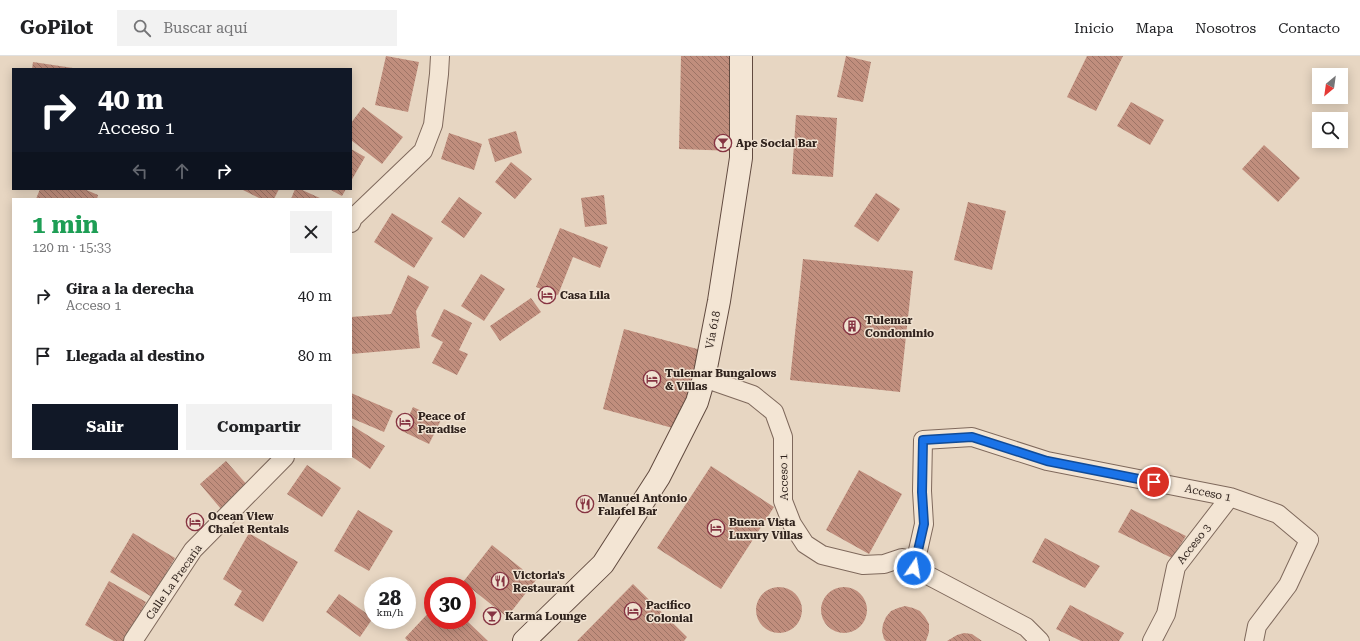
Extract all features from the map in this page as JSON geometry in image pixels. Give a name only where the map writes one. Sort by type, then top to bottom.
[{"type":"street","points":[[352,220],[423,151],[433,125],[440,74],[440,56]]},
{"type":"street","name":"Vía 618","points":[[524,641],[603,564],[659,477],[697,402],[704,378],[719,301],[741,158],[741,56]]},
{"type":"street","name":"Acceso 1","points":[[704,378],[753,395],[774,412],[784,437],[783,501],[792,524],[805,544],[822,556],[863,565],[884,564],[902,558],[914,568],[924,524],[922,492],[923,440],[972,437],[1047,461],[1230,497],[1278,514],[1309,540],[1288,585],[1257,626],[1254,641]]},
{"type":"street","name":"Calle La Precaria","points":[[133,641],[193,550],[284,458]]},
{"type":"street","name":"Acceso 3","points":[[1152,641],[1166,614],[1176,567],[1230,497]]},
{"type":"street","points":[[914,568],[1026,627],[1040,641]]},
{"type":"building","points":[[386,56],[419,62],[408,112],[375,105]]},
{"type":"building","points":[[681,56],[736,56],[734,151],[679,149]]},
{"type":"building","points":[[846,56],[871,62],[863,102],[837,97]]},
{"type":"building","points":[[1087,56],[1123,56],[1096,111],[1067,97]]},
{"type":"building","points":[[33,62],[73,68],[32,68]]},
{"type":"building","points":[[1131,102],[1164,120],[1150,145],[1117,126]]},
{"type":"building","points":[[363,107],[403,137],[382,164],[352,141],[352,122]]},
{"type":"building","points":[[796,115],[837,118],[833,177],[792,174]]},
{"type":"building","points":[[516,131],[522,153],[495,162],[488,139]]},
{"type":"building","points":[[449,133],[482,144],[474,170],[441,159]]},
{"type":"building","points":[[1264,145],[1300,178],[1278,202],[1242,169]]},
{"type":"building","points":[[352,150],[365,157],[352,179]]},
{"type":"building","points":[[511,162],[532,179],[515,199],[495,182]]},
{"type":"building","points":[[40,190],[86,190],[98,195],[97,198],[36,198]]},
{"type":"building","points":[[243,190],[278,190],[274,198],[259,198]]},
{"type":"building","points":[[295,190],[302,190],[320,198],[291,198]]},
{"type":"building","points":[[331,190],[345,190],[342,196]]},
{"type":"building","points":[[876,193],[900,209],[878,242],[854,226]]},
{"type":"building","points":[[604,195],[607,224],[585,227],[581,198]]},
{"type":"building","points":[[459,197],[482,213],[464,238],[441,222]]},
{"type":"building","points":[[968,202],[1006,211],[992,270],[954,260]]},
{"type":"building","points":[[392,213],[433,238],[414,268],[374,242]]},
{"type":"building","points":[[560,228],[608,247],[600,268],[573,257],[558,295],[536,287]]},
{"type":"building","name":"Tulemar Condominio","points":[[803,259],[913,271],[900,392],[790,380]]},
{"type":"building","points":[[481,274],[505,289],[484,321],[461,306]]},
{"type":"building","points":[[408,275],[429,287],[416,311],[420,348],[352,354],[352,317],[391,314]]},
{"type":"building","points":[[531,298],[541,312],[500,341],[490,326]]},
{"type":"building","points":[[444,309],[472,323],[459,350],[468,354],[457,375],[432,363],[443,342],[431,336]]},
{"type":"building","name":"Tulemar Bungalows & Villas","points":[[624,329],[701,350],[680,430],[603,409]]},
{"type":"building","points":[[352,393],[393,411],[384,432],[352,418]]},
{"type":"building","points":[[413,407],[441,420],[429,444],[402,431]]},
{"type":"building","points":[[352,426],[385,446],[370,469],[352,457]]},
{"type":"building","points":[[226,461],[248,486],[221,509],[200,484]]},
{"type":"building","points":[[307,465],[341,488],[322,517],[287,494]]},
{"type":"building","name":"Buena Vista Luxury Villas","points":[[711,466],[774,507],[721,589],[657,548]]},
{"type":"building","points":[[859,470],[902,494],[869,554],[826,530]]},
{"type":"building","points":[[1131,509],[1186,536],[1172,558],[1118,532]]},
{"type":"building","points":[[358,510],[393,531],[369,571],[334,551]]},
{"type":"building","points":[[133,533],[175,558],[152,597],[110,572]]},
{"type":"building","points":[[249,533],[298,562],[263,622],[234,605],[242,591],[223,579]]},
{"type":"building","points":[[1045,538],[1100,566],[1085,588],[1032,562]]},
{"type":"building","name":"Victoria's Restaurant","points":[[492,545],[536,580],[507,617],[476,592],[476,577],[467,577]]},
{"type":"building","points":[[109,581],[146,602],[125,641],[114,641],[85,625]]},
{"type":"building","name":"Pacifico Colonial","points":[[633,584],[687,637],[684,641],[577,641]]},
{"type":"building","points":[[774,587],[784,587],[792,591],[798,597],[802,605],[802,615],[798,623],[792,629],[784,633],[774,633],[766,629],[760,623],[756,615],[756,605],[760,597],[766,591]]},
{"type":"building","points":[[839,587],[849,587],[857,591],[863,597],[867,605],[867,615],[863,623],[857,629],[849,633],[839,633],[831,629],[825,623],[821,615],[821,605],[825,597],[831,591]]},
{"type":"building","points":[[339,594],[364,612],[364,629],[365,629],[360,637],[326,612]]},
{"type":"building","points":[[1070,605],[1124,633],[1119,641],[1081,641],[1056,629]]},
{"type":"building","points":[[905,606],[920,611],[925,617],[929,624],[929,632],[926,641],[886,641],[884,639],[882,631],[886,617],[891,611]]},
{"type":"building","points":[[424,618],[424,629],[475,629],[488,641],[408,641],[405,638],[413,629],[416,629],[416,626]]},
{"type":"building","points":[[964,633],[972,634],[982,641],[947,641]]},
{"type":"place","name":"Ape Social Bar","points":[[723,143]]},
{"type":"place","name":"Casa Lila","points":[[547,295]]},
{"type":"place","name":"Tulemar Condominio","points":[[852,326]]},
{"type":"place","name":"Tulemar Bungalows & Villas","points":[[652,379]]},
{"type":"place","name":"Peace of Paradise","points":[[405,422]]},
{"type":"place","name":"Manuel Antonio Falafel Bar","points":[[585,504]]},
{"type":"place","name":"Ocean View Chalet Rentals","points":[[195,522]]},
{"type":"place","name":"Buena Vista Luxury Villas","points":[[716,528]]},
{"type":"place","name":"Victoria's Restaurant","points":[[500,581]]},
{"type":"place","name":"Pacifico Colonial","points":[[633,611]]},
{"type":"place","name":"Karma Lounge","points":[[492,616]]},
{"type":"route","points":[[914,568],[924,524],[922,492],[923,440],[972,437],[1047,461],[1154,482]]}]
